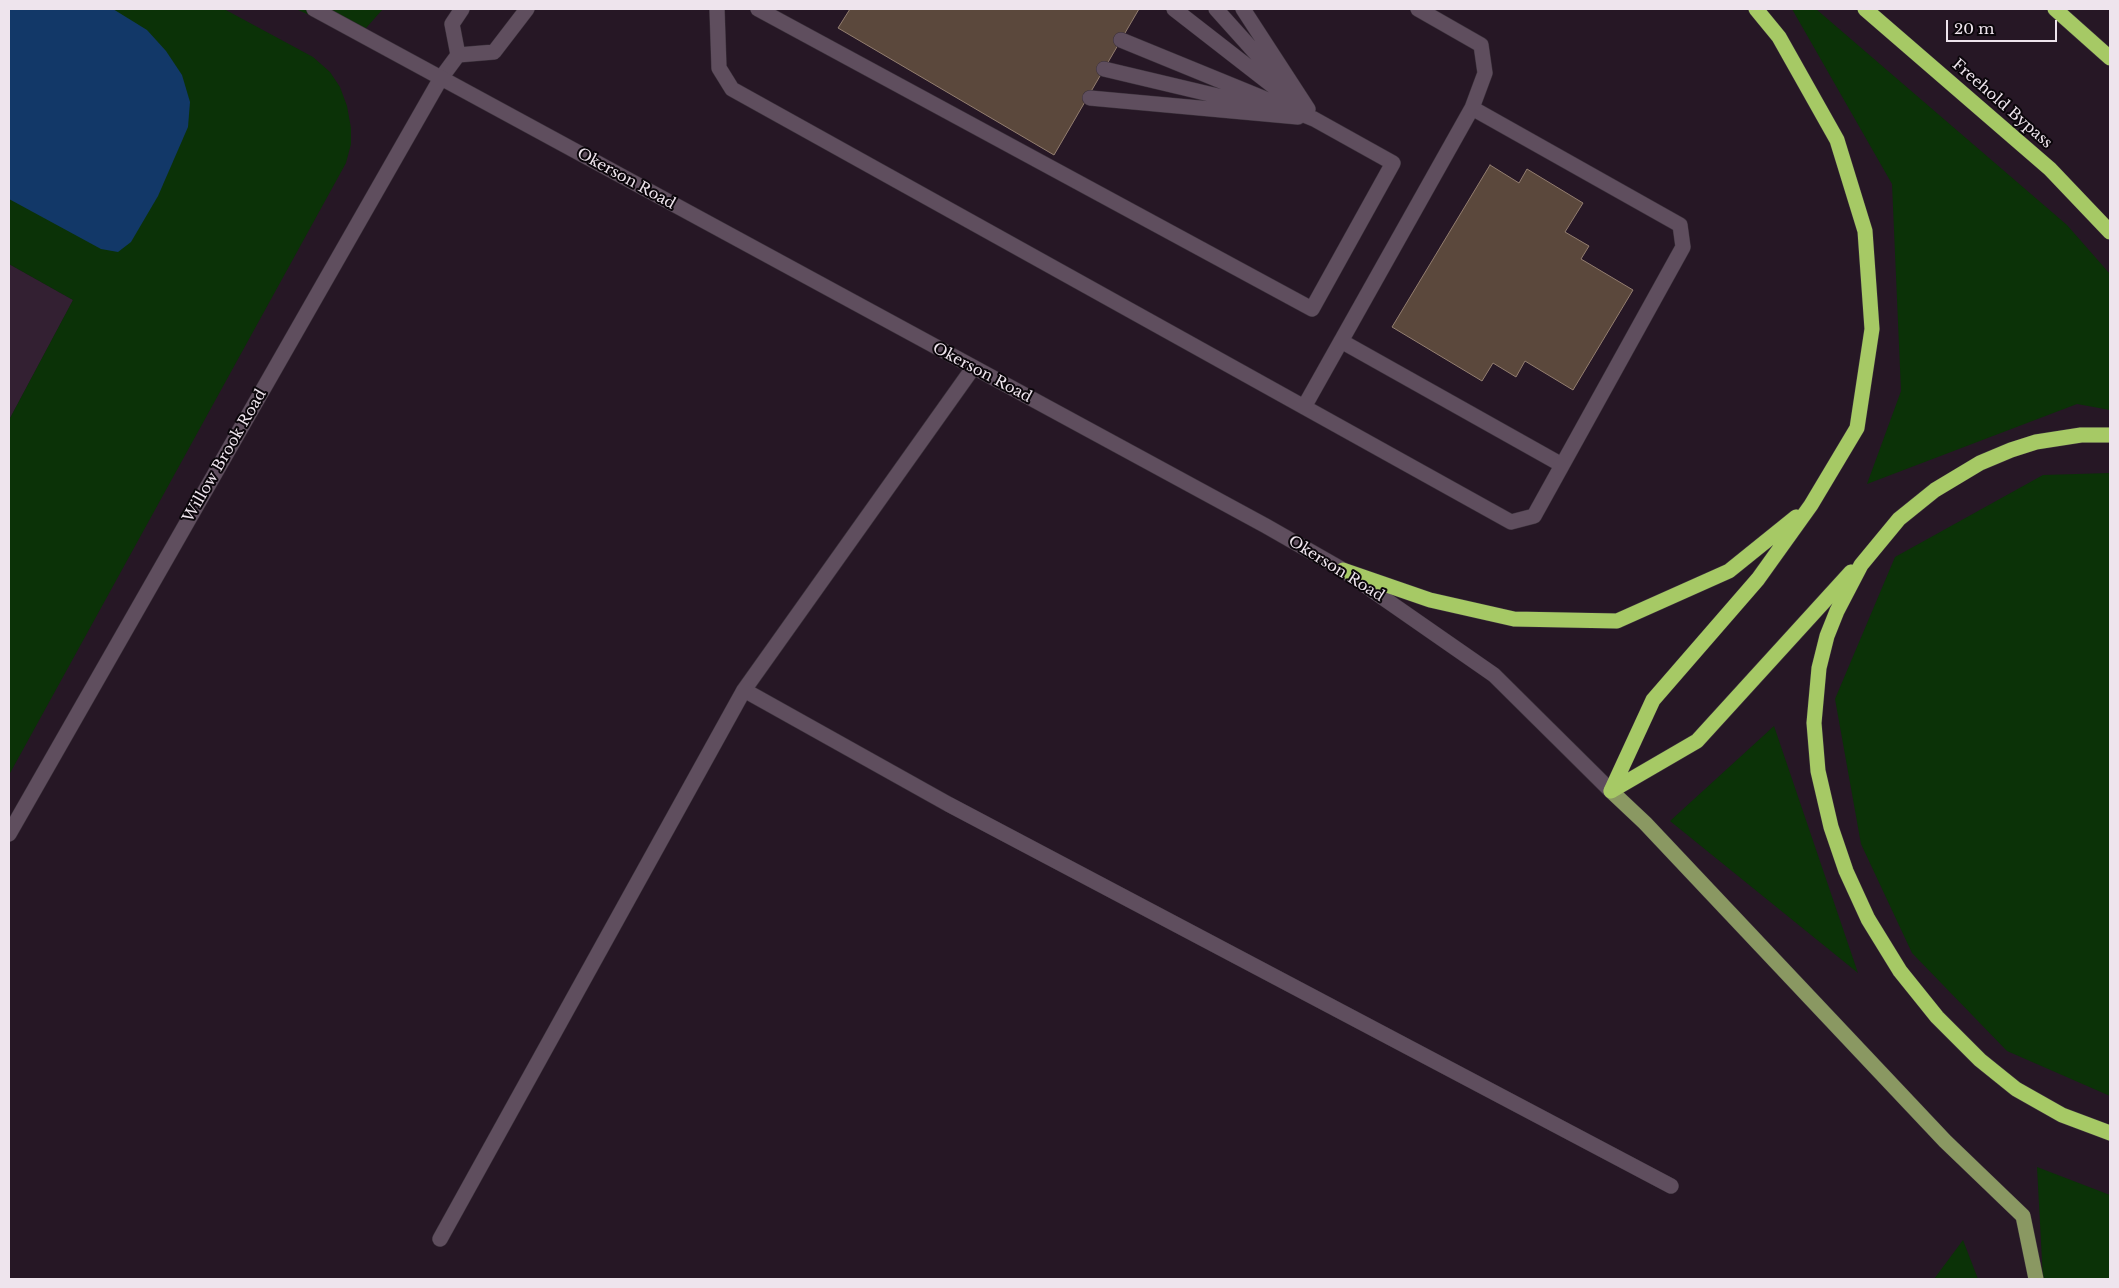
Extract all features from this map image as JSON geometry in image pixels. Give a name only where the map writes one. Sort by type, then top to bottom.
[{"type":"highway","points":[[1611,792],[1653,700],[1758,579],[1811,505],[1857,428],[1872,329],[1865,231],[1837,140],[1779,37],[1756,9]]},
{"type":"highway","name":"Freehold Bypass","points":[[1865,9],[2050,170],[2110,232]]},
{"type":"highway","points":[[2055,9],[2110,58]]},
{"type":"highway","points":[[1611,792],[1698,741],[1899,519],[1935,490],[1980,463],[2036,442],[2081,434],[2110,435]]},
{"type":"highway","points":[[1343,570],[1430,600],[1514,619],[1617,621],[1729,571],[1811,505]]},
{"type":"highway","points":[[1899,519],[1861,565],[1837,611],[1827,636],[1819,668],[1814,723],[1818,771],[1831,827],[1843,862],[1868,919],[1900,971],[1937,1017],[1980,1060],[2016,1089],[2062,1115],[2110,1133]]},
{"type":"main road","points":[[1611,792],[1645,823],[1945,1141],[2023,1216],[2036,1279]]},
{"type":"street","name":"Okerson Road","points":[[314,9],[1266,526],[1343,570],[1494,675],[1611,792]]},
{"type":"street","points":[[462,9],[452,24],[458,55],[494,52],[527,9]]},
{"type":"street","points":[[717,9],[719,68],[732,89],[1511,522],[1534,516],[1683,247],[1680,225],[1472,108]]},
{"type":"street","points":[[758,9],[1312,309],[1393,163],[1314,119],[1120,40]]},
{"type":"street","points":[[1174,9],[1314,119]]},
{"type":"street","points":[[1216,9],[1314,119]]},
{"type":"street","points":[[1243,9],[1314,119]]},
{"type":"street","points":[[1304,407],[1472,108],[1485,73],[1481,45],[1418,9]]},
{"type":"street","name":"Willow Brook Road","points":[[9,834],[440,78],[458,55]]},
{"type":"street","points":[[1104,69],[1314,119]]},
{"type":"street","points":[[1090,98],[1314,119]]},
{"type":"street","points":[[1341,341],[1562,465]]},
{"type":"street","points":[[440,1240],[744,690],[973,368]]},
{"type":"street","points":[[744,690],[948,804],[1671,1186]]},
{"type":"shaded area","points":[[9,264],[73,300],[9,420]]},
{"type":"green space","points":[[9,9],[224,9],[313,57],[330,72],[340,87],[347,106],[351,128],[351,144],[346,163],[9,775],[9,420],[73,300],[9,264]]},
{"type":"green space","points":[[296,9],[383,9],[358,37]]},
{"type":"green space","points":[[1792,9],[1816,9],[2067,225],[2110,274],[2110,410],[2077,404],[1867,484],[1901,391],[1892,184]]},
{"type":"green space","points":[[2110,473],[2110,1096],[2007,1051],[1912,953],[1861,844],[1835,699],[1895,557],[2043,475]]},
{"type":"green space","points":[[1774,726],[1858,973],[1670,821]]},
{"type":"green space","points":[[2037,1167],[2110,1195],[2110,1279],[2043,1279]]},
{"type":"green space","points":[[1963,1240],[1978,1279],[1934,1279]]},
{"type":"water","points":[[9,9],[113,9],[147,30],[166,51],[182,75],[190,102],[188,127],[158,196],[131,242],[118,252],[101,249],[9,199]]},
{"type":"building","points":[[850,9],[1139,9],[1054,155],[838,28]]},
{"type":"building","points":[[1490,165],[1519,183],[1527,169],[1583,203],[1565,232],[1589,246],[1581,259],[1633,290],[1573,390],[1525,361],[1516,377],[1493,363],[1482,381],[1392,327]]}]
